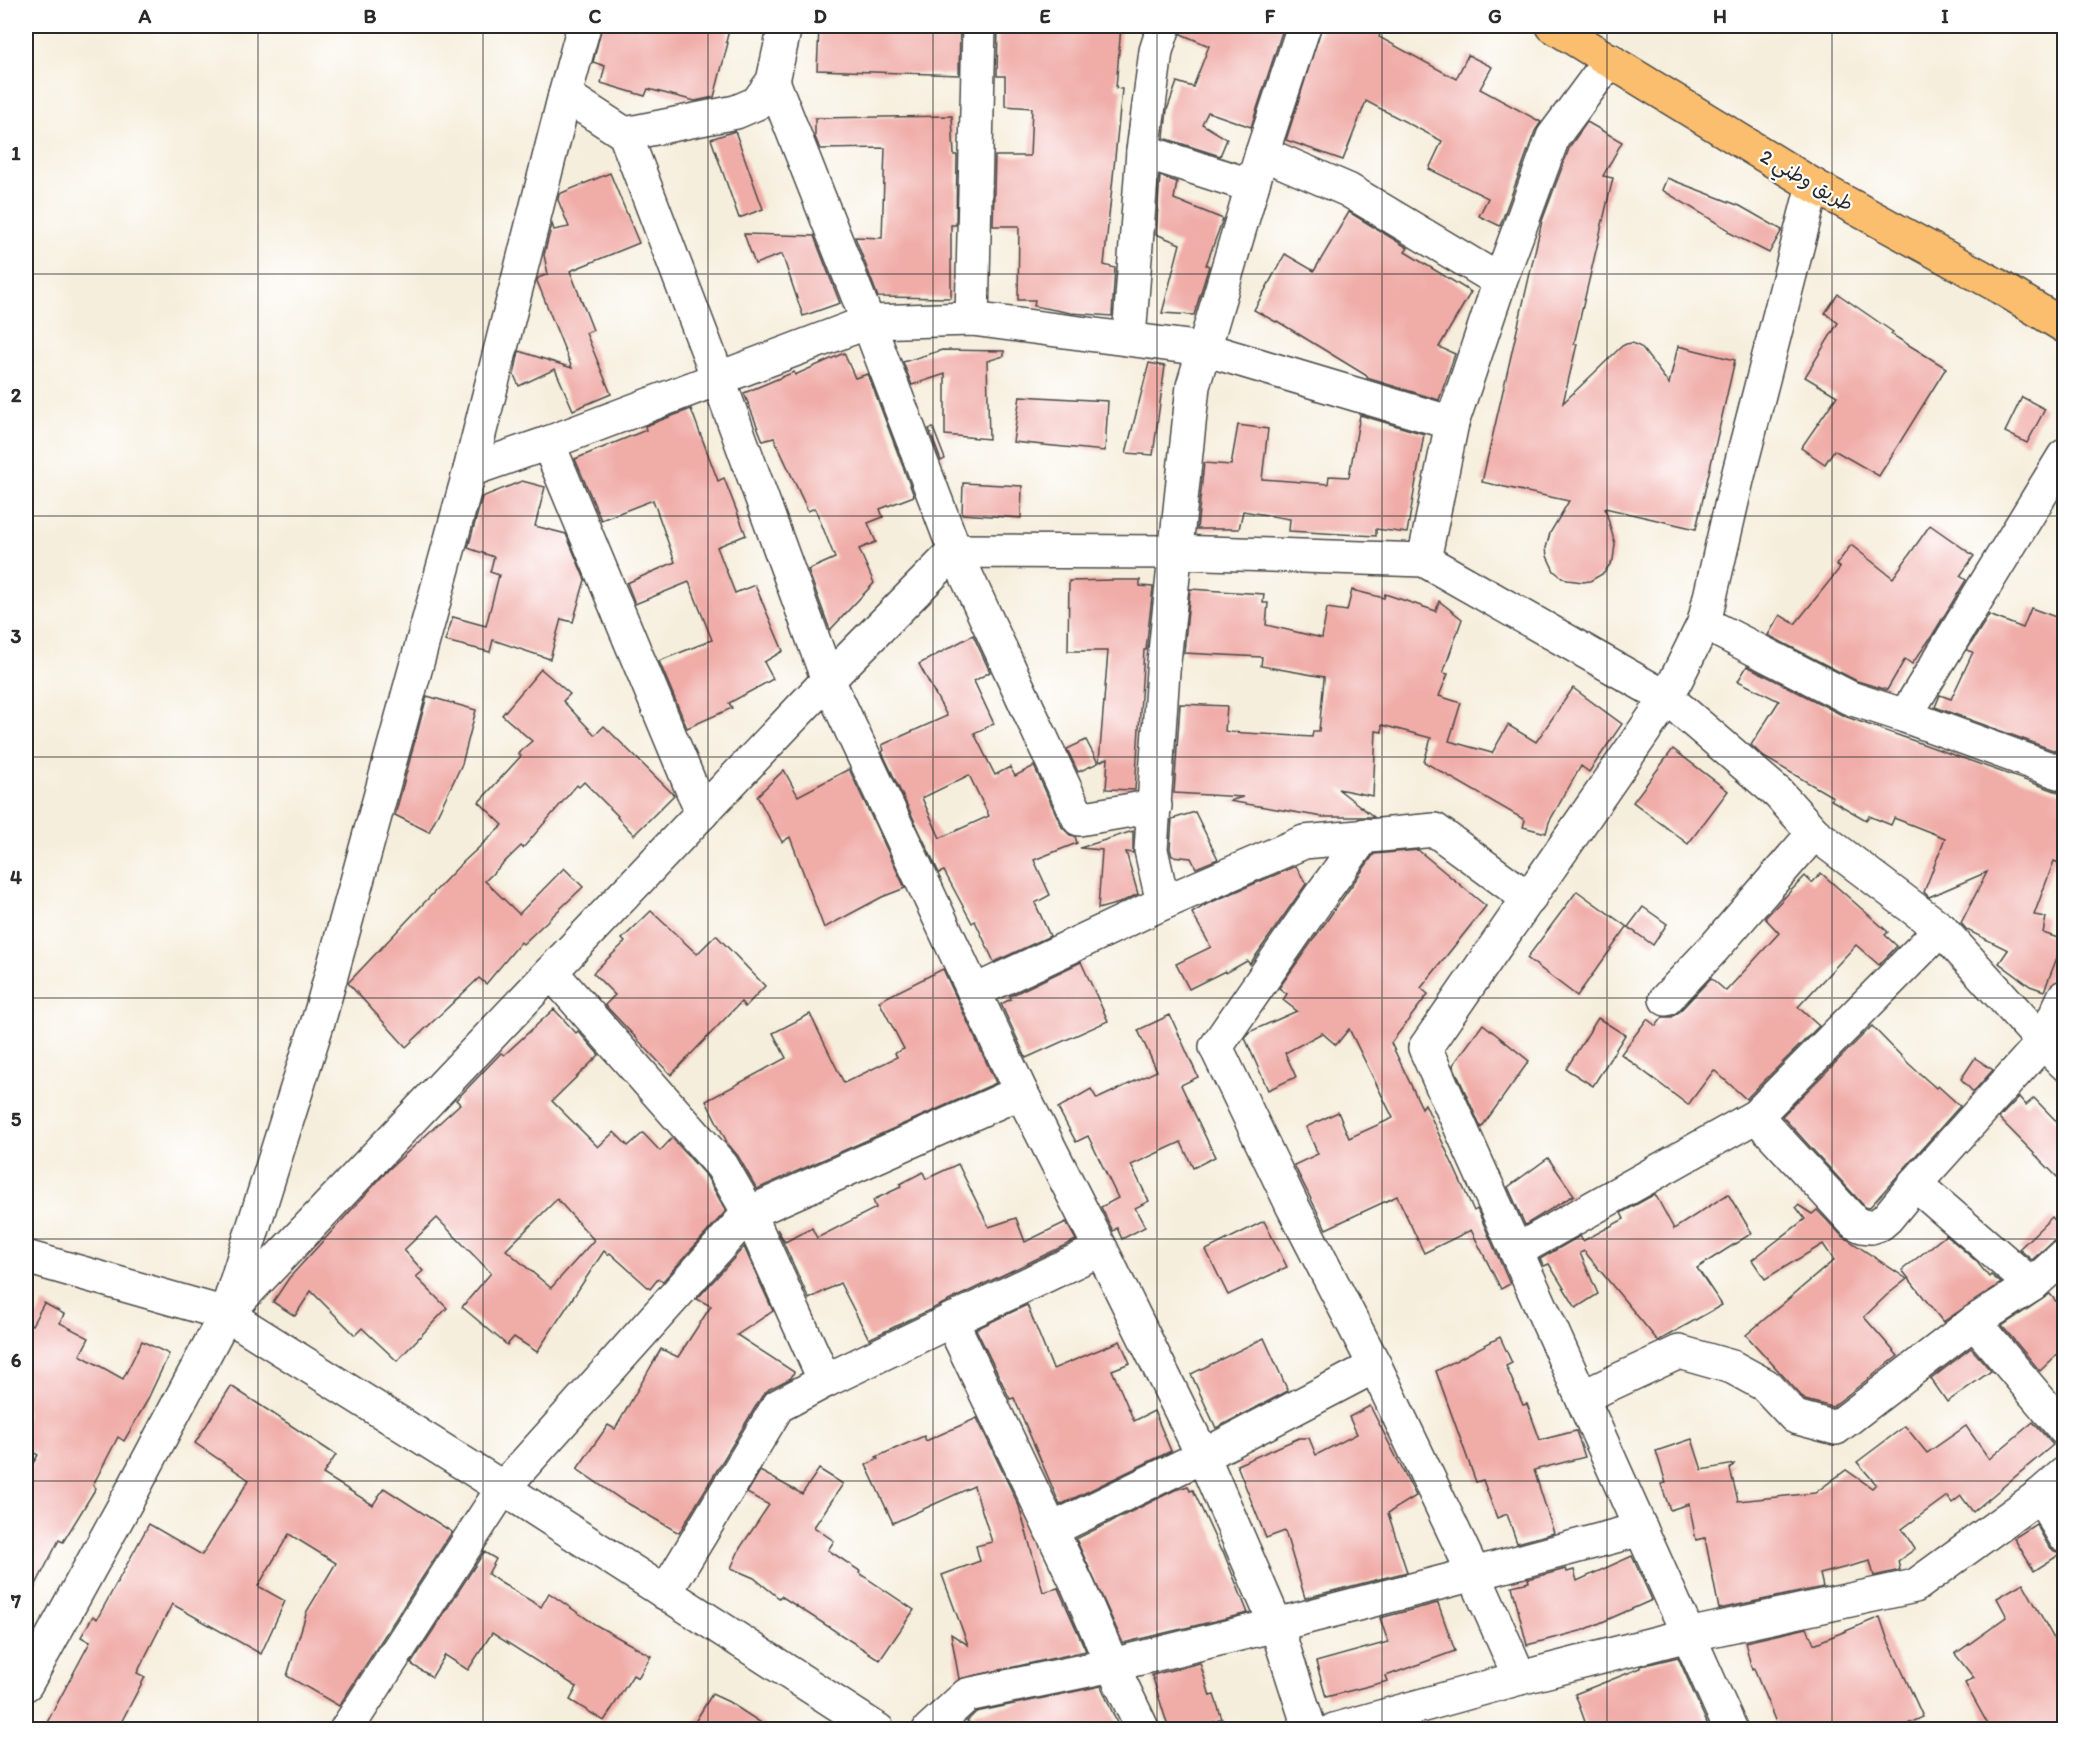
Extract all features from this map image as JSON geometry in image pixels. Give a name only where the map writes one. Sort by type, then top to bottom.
[{"type":"highway","name":"طريق وطني 2","points":[[1553,26],[1813,185],[1995,284],[2064,326]]},
{"type":"street","points":[[26,1684],[226,1314],[321,1012],[470,470],[584,26]]},
{"type":"street","points":[[625,134],[736,112],[757,103],[773,81],[785,26]]},
{"type":"street","points":[[972,319],[979,26]]},
{"type":"street","points":[[1129,339],[1143,151],[1156,51],[1164,26]]},
{"type":"street","points":[[1163,903],[1151,850],[1163,671],[1193,386],[1262,153],[1304,26]]},
{"type":"street","points":[[1424,560],[1452,423],[1500,281],[1553,137],[1610,60]]},
{"type":"street","points":[[773,81],[955,551],[1079,819],[1155,806]]},
{"type":"street","points":[[565,95],[625,134],[718,378],[828,680],[1021,1092],[1203,1456],[1276,1624],[1310,1730]]},
{"type":"street","points":[[1143,151],[1252,186]]},
{"type":"street","points":[[1262,153],[1348,190],[1500,281]]},
{"type":"street","points":[[1731,1730],[1425,1048],[1666,698],[1704,623],[1737,480],[1813,185]]},
{"type":"street","points":[[470,470],[548,443],[868,322],[972,319],[1204,349],[1452,423]]},
{"type":"street","points":[[548,443],[702,813]]},
{"type":"street","points":[[1905,716],[2064,456]]},
{"type":"street","points":[[226,1314],[828,680],[955,551],[1175,552],[1424,560],[1666,698],[1778,793],[1814,833],[1941,929],[2054,1053]]},
{"type":"street","points":[[1704,623],[1833,691],[2064,774]]},
{"type":"street","points":[[974,992],[1163,903],[1304,842],[1435,830],[1529,898]]},
{"type":"street","points":[[1666,999],[1714,948],[1814,833]]},
{"type":"street","points":[[1365,835],[1216,1047],[1293,1207],[1375,1366],[1520,1678]]},
{"type":"street","points":[[1516,1251],[1756,1116],[1941,929]]},
{"type":"street","points":[[551,972],[722,1166],[750,1213],[825,1380]]},
{"type":"street","points":[[1756,1116],[1854,1222],[1871,1227],[1880,1224],[1915,1184],[2054,1053],[2064,997]]},
{"type":"street","points":[[346,1730],[503,1488],[750,1213],[1021,1092]]},
{"type":"street","points":[[1915,1184],[2032,1285]]},
{"type":"street","points":[[665,1593],[778,1406],[825,1380],[1101,1249]]},
{"type":"street","points":[[1582,1397],[1679,1352],[1732,1367],[1765,1385],[1795,1417],[1836,1428],[1974,1322],[2032,1285],[2064,1256]]},
{"type":"street","points":[[28,1264],[226,1314],[503,1488],[878,1730]]},
{"type":"street","points":[[951,1320],[1078,1586],[1143,1730]]},
{"type":"street","points":[[1974,1322],[2064,1429]]},
{"type":"street","points":[[1051,1530],[1203,1456],[1375,1366]]},
{"type":"street","points":[[1334,1730],[1520,1678],[1688,1635],[1915,1586],[2040,1495],[2064,1474]]},
{"type":"street","points":[[2040,1495],[2064,1535]]},
{"type":"street","points":[[929,1730],[967,1695],[1112,1665],[1474,1575],[1641,1529]]},
{"type":"building","points":[[602,26],[730,26],[714,97],[695,101],[648,89],[645,96],[601,83],[605,66],[593,62]]},
{"type":"building","points":[[862,26],[960,26],[959,75],[817,70],[819,28],[862,29]]},
{"type":"building","points":[[998,26],[1121,26],[1116,88],[1122,89],[1104,265],[1115,268],[1112,316],[1071,313],[1034,306],[1035,300],[1018,300],[1019,226],[993,226],[995,156],[1030,156],[1032,108],[1005,106],[1005,76],[997,76]]},
{"type":"building","points":[[1182,26],[1284,26],[1251,127],[1208,112],[1202,124],[1227,139],[1220,156],[1164,138],[1167,110],[1177,82],[1193,87],[1209,46],[1181,34]]},
{"type":"building","points":[[1322,26],[1363,26],[1456,79],[1468,55],[1492,67],[1480,89],[1541,122],[1535,131],[1500,226],[1479,216],[1488,198],[1429,169],[1442,141],[1366,101],[1343,160],[1286,140]]},
{"type":"building","points":[[952,116],[954,155],[957,155],[956,225],[951,225],[951,298],[878,297],[855,237],[882,238],[885,148],[820,149],[815,137],[815,118]]},
{"type":"building","points":[[1587,122],[1622,142],[1603,176],[1613,178],[1574,344],[1577,344],[1563,403],[1626,344],[1632,343],[1641,347],[1669,384],[1678,346],[1735,360],[1696,529],[1605,508],[1615,544],[1613,560],[1604,573],[1590,581],[1583,582],[1567,580],[1560,576],[1554,571],[1547,556],[1546,548],[1550,533],[1569,501],[1482,482],[1542,221],[1570,146]]},
{"type":"building","points":[[735,131],[763,209],[739,218],[711,139]]},
{"type":"building","points":[[610,173],[639,243],[570,271],[593,330],[586,333],[611,394],[573,410],[555,369],[519,386],[514,375],[519,351],[572,368],[537,281],[538,278],[548,274],[544,255],[552,224],[554,230],[569,227],[558,200],[559,194]]},
{"type":"building","points":[[1160,176],[1177,182],[1174,199],[1223,219],[1206,265],[1209,266],[1194,315],[1162,313],[1180,244],[1156,234]]},
{"type":"building","points":[[1667,178],[1740,206],[1782,230],[1769,253],[1728,232],[1729,230],[1662,190]]},
{"type":"building","points":[[1349,212],[1408,248],[1405,252],[1471,292],[1439,347],[1455,354],[1439,400],[1367,378],[1277,321],[1254,310],[1285,254],[1314,271]]},
{"type":"building","points":[[744,234],[814,236],[840,303],[803,316],[782,254],[755,264]]},
{"type":"building","points":[[1838,294],[1893,332],[1891,334],[1946,368],[1879,476],[1834,450],[1825,464],[1801,448],[1837,396],[1805,377],[1838,323],[1825,313]]},
{"type":"building","points":[[942,350],[1004,351],[1004,356],[987,361],[989,439],[945,435],[945,374],[912,385],[903,362]]},
{"type":"building","points":[[844,353],[855,378],[868,374],[914,496],[880,509],[883,517],[868,523],[876,542],[859,549],[874,583],[830,630],[808,570],[835,558],[815,508],[808,511],[774,438],[763,441],[744,393],[794,372],[795,375]]},
{"type":"building","points":[[1149,363],[1165,366],[1153,455],[1126,453]]},
{"type":"building","points":[[1020,396],[1108,401],[1105,451],[1013,442]]},
{"type":"building","points":[[2022,397],[2045,409],[2027,443],[2005,432]]},
{"type":"building","points":[[691,409],[718,481],[724,478],[746,535],[717,547],[735,593],[755,585],[783,651],[764,662],[773,679],[729,703],[732,708],[687,728],[659,661],[712,640],[689,582],[635,604],[627,583],[675,562],[653,500],[601,520],[575,459],[646,430],[645,426]]},
{"type":"building","points":[[1360,415],[1424,434],[1407,533],[1376,529],[1376,536],[1289,531],[1290,519],[1243,511],[1239,529],[1197,529],[1204,463],[1231,465],[1238,425],[1268,429],[1262,479],[1328,484],[1329,476],[1349,477]]},
{"type":"building","points":[[933,428],[945,459],[941,461],[929,429]]},
{"type":"building","points":[[522,481],[545,487],[535,526],[566,534],[585,580],[573,622],[561,619],[550,659],[493,640],[490,652],[445,641],[453,617],[486,626],[499,575],[490,572],[494,557],[468,548],[482,497]]},
{"type":"building","points":[[963,483],[1022,486],[1021,518],[962,514]]},
{"type":"building","points":[[1930,525],[1974,556],[1960,576],[1966,580],[1932,636],[1912,664],[1905,659],[1887,690],[1857,681],[1768,635],[1780,615],[1795,624],[1840,568],[1836,565],[1851,545],[1893,578]]},
{"type":"building","points":[[1140,580],[1140,586],[1153,587],[1146,650],[1144,650],[1135,790],[1106,789],[1108,758],[1099,762],[1108,651],[1068,651],[1069,581]]},
{"type":"building","points":[[1190,589],[1264,594],[1263,603],[1268,603],[1266,625],[1322,638],[1327,608],[1347,611],[1352,590],[1384,598],[1385,594],[1436,611],[1439,601],[1462,619],[1443,673],[1448,674],[1439,696],[1461,703],[1449,741],[1492,753],[1508,725],[1536,742],[1573,688],[1622,724],[1589,772],[1581,766],[1549,822],[1546,833],[1523,827],[1525,820],[1424,762],[1431,738],[1382,725],[1382,732],[1376,731],[1373,796],[1338,789],[1374,817],[1323,817],[1229,801],[1243,797],[1174,793],[1180,704],[1227,706],[1225,731],[1229,732],[1312,737],[1313,731],[1319,731],[1324,679],[1324,677],[1261,666],[1262,657],[1184,653]]},
{"type":"building","points":[[2031,608],[2064,620],[2064,754],[1935,707],[1940,695],[1951,699],[1973,652],[1967,650],[1989,615],[2023,628]]},
{"type":"building","points":[[973,635],[990,672],[974,681],[994,724],[974,733],[995,775],[1010,767],[1015,776],[1034,766],[1062,827],[1070,835],[1075,836],[1077,843],[1034,860],[1050,895],[1035,903],[1050,936],[994,962],[975,921],[972,923],[944,871],[939,873],[882,752],[884,750],[882,745],[947,716],[919,664]],"holes":[[[969,775],[989,816],[940,838],[922,798]]]},
{"type":"building","points":[[1747,666],[1844,716],[2058,792],[2064,792],[2064,865],[2054,861],[2034,915],[2046,917],[2043,933],[2064,940],[2044,991],[2030,986],[1999,963],[2008,950],[1967,930],[1961,923],[1987,872],[1929,897],[1924,892],[1945,838],[1894,818],[1891,825],[1869,816],[1866,820],[1831,800],[1833,797],[1764,757],[1751,745],[1779,701],[1738,681]]},
{"type":"building","points":[[541,669],[570,694],[563,701],[595,735],[604,726],[674,795],[634,835],[584,782],[579,787],[577,785],[523,848],[521,846],[485,881],[519,914],[564,868],[583,887],[523,944],[521,942],[486,984],[479,978],[406,1047],[348,983],[459,866],[503,825],[479,802],[521,756],[518,753],[532,741],[502,715]]},
{"type":"building","points":[[427,696],[476,710],[462,764],[429,832],[395,815]]},
{"type":"building","points":[[1086,740],[1098,763],[1078,772],[1067,749]]},
{"type":"building","points":[[1673,749],[1728,791],[1688,844],[1633,802]]},
{"type":"building","points":[[849,769],[905,888],[882,897],[824,928],[790,837],[782,842],[757,796],[784,770],[798,796]]},
{"type":"building","points":[[1195,812],[1218,859],[1196,868],[1191,858],[1172,856],[1170,849],[1172,819]]},
{"type":"building","points":[[1133,831],[1133,853],[1126,852],[1138,894],[1098,909],[1102,850],[1080,848]]},
{"type":"building","points":[[1418,850],[1486,906],[1421,988],[1428,994],[1391,1043],[1422,1108],[1425,1104],[1474,1211],[1477,1209],[1510,1284],[1501,1289],[1471,1230],[1424,1253],[1397,1196],[1326,1229],[1294,1165],[1318,1154],[1306,1127],[1338,1112],[1349,1138],[1393,1118],[1349,1029],[1336,1045],[1322,1033],[1285,1053],[1296,1077],[1268,1090],[1245,1038],[1249,1032],[1297,1011],[1283,1000],[1287,994],[1279,988],[1374,854]]},
{"type":"building","points":[[1296,866],[1306,884],[1250,964],[1247,961],[1189,989],[1176,964],[1211,947],[1192,913],[1207,904]]},
{"type":"building","points":[[1821,873],[1888,932],[1885,935],[1897,946],[1879,965],[1856,945],[1798,1007],[1819,1026],[1746,1099],[1714,1070],[1688,1105],[1621,1054],[1647,1019],[1656,1026],[1663,1017],[1672,1017],[1711,978],[1726,991],[1779,933],[1765,918],[1805,876],[1812,883]]},
{"type":"building","points":[[1577,891],[1627,927],[1577,996],[1527,958]]},
{"type":"building","points":[[1643,907],[1667,924],[1653,945],[1628,927]]},
{"type":"building","points":[[651,911],[697,954],[716,935],[765,986],[745,1007],[741,1002],[671,1075],[605,1005],[615,995],[593,973],[625,942],[622,939]]},
{"type":"building","points":[[1081,962],[1108,1021],[1026,1058],[1001,1004],[1011,999],[1010,996]]},
{"type":"building","points":[[943,969],[996,1083],[757,1189],[738,1156],[728,1144],[706,1101],[786,1058],[773,1033],[810,1014],[844,1083],[897,1057],[895,1053],[904,1049],[879,1001]]},
{"type":"building","points":[[554,1009],[599,1055],[552,1101],[598,1147],[614,1132],[628,1146],[643,1133],[660,1151],[672,1138],[707,1177],[726,1211],[663,1281],[658,1279],[650,1289],[610,1253],[608,1255],[604,1251],[537,1352],[514,1337],[507,1345],[462,1307],[491,1273],[437,1218],[404,1250],[423,1271],[416,1277],[447,1308],[397,1361],[362,1328],[355,1335],[311,1291],[295,1316],[273,1302],[289,1278],[388,1170],[460,1104],[456,1100],[501,1053],[504,1055]],"holes":[[[557,1199],[594,1240],[551,1288],[506,1250]]]},
{"type":"building","points":[[1170,1015],[1198,1077],[1181,1085],[1215,1157],[1193,1168],[1181,1142],[1131,1165],[1149,1201],[1135,1208],[1145,1227],[1122,1239],[1117,1228],[1113,1231],[1101,1207],[1118,1198],[1088,1136],[1076,1142],[1058,1108],[1091,1089],[1097,1099],[1157,1071],[1138,1030]]},
{"type":"building","points":[[1598,1018],[1625,1035],[1593,1086],[1566,1069]]},
{"type":"building","points":[[1483,1024],[1529,1061],[1481,1128],[1453,1065]]},
{"type":"building","points":[[1872,1026],[1909,1064],[1960,1106],[1869,1208],[1865,1207],[1782,1116]]},
{"type":"building","points":[[1975,1058],[1993,1070],[1973,1092],[1961,1079]]},
{"type":"building","points":[[2019,1097],[2026,1105],[2034,1098],[2064,1129],[2064,1184],[1999,1118]]},
{"type":"building","points":[[1548,1158],[1574,1195],[1525,1225],[1508,1187]]},
{"type":"building","points":[[958,1164],[989,1227],[1016,1218],[1025,1242],[1066,1222],[1076,1240],[869,1339],[840,1283],[809,1299],[777,1229],[785,1242],[812,1228],[817,1238],[876,1208],[873,1200],[901,1187],[900,1184],[923,1172],[926,1179]]},
{"type":"building","points":[[1655,1194],[1674,1229],[1728,1194],[1752,1233],[1697,1268],[1722,1305],[1658,1341],[1584,1251],[1580,1253],[1598,1294],[1576,1308],[1549,1264],[1544,1266],[1540,1259],[1580,1236],[1583,1241],[1624,1219],[1621,1213]]},
{"type":"building","points":[[1798,1205],[1812,1214],[1817,1210],[1841,1235],[1907,1279],[1864,1317],[1898,1356],[1832,1407],[1805,1400],[1746,1335],[1834,1260],[1823,1244],[1765,1279],[1752,1260],[1805,1219],[1796,1207]]},
{"type":"building","points":[[2052,1217],[2064,1230],[2064,1238],[2052,1242],[2032,1260],[2019,1249]]},
{"type":"building","points":[[1264,1221],[1287,1267],[1228,1295],[1206,1250]]},
{"type":"building","points":[[1946,1235],[1977,1262],[1989,1277],[1991,1275],[2001,1283],[1943,1322],[1902,1270]]},
{"type":"building","points":[[744,1247],[773,1311],[737,1335],[794,1372],[791,1378],[769,1389],[762,1396],[679,1533],[622,1500],[577,1469],[608,1425],[615,1429],[661,1349],[678,1357],[711,1306],[697,1299]]},
{"type":"building","points":[[2050,1294],[2064,1311],[2064,1348],[2040,1371],[2002,1326]]},
{"type":"building","points":[[44,1303],[64,1314],[60,1323],[89,1338],[80,1355],[123,1379],[142,1341],[169,1354],[146,1403],[124,1441],[118,1437],[93,1485],[96,1488],[63,1542],[59,1540],[26,1604],[26,1475],[38,1455],[26,1448],[26,1322],[32,1325]]},
{"type":"building","points":[[1027,1305],[1053,1369],[1120,1341],[1130,1363],[1112,1370],[1134,1421],[1154,1411],[1171,1451],[1060,1505],[1014,1398],[1010,1399],[976,1329]]},
{"type":"building","points":[[1500,1337],[1512,1363],[1506,1366],[1523,1405],[1527,1404],[1540,1440],[1576,1431],[1585,1457],[1534,1470],[1554,1533],[1517,1543],[1507,1514],[1497,1518],[1483,1480],[1476,1482],[1436,1371]]},
{"type":"building","points":[[1264,1338],[1288,1391],[1216,1428],[1191,1374]]},
{"type":"building","points":[[1971,1348],[1991,1371],[1947,1402],[1931,1379]]},
{"type":"building","points":[[231,1386],[336,1455],[323,1474],[373,1505],[384,1488],[452,1532],[339,1706],[287,1676],[307,1611],[336,1563],[289,1534],[258,1586],[285,1601],[261,1654],[172,1604],[137,1673],[145,1677],[117,1730],[43,1730],[90,1642],[81,1637],[93,1616],[97,1619],[149,1524],[202,1555],[249,1480],[195,1443]]},
{"type":"building","points":[[1370,1406],[1416,1496],[1388,1513],[1407,1572],[1305,1598],[1285,1531],[1266,1538],[1237,1465],[1299,1438],[1309,1438],[1316,1455],[1357,1434],[1349,1417]]},
{"type":"building","points":[[977,1418],[1019,1506],[1043,1592],[1058,1588],[1086,1651],[959,1679],[951,1634],[968,1645],[942,1575],[980,1561],[976,1546],[992,1542],[974,1486],[893,1523],[866,1465],[878,1459],[876,1457],[924,1436],[926,1441]]},
{"type":"building","points":[[2033,1422],[2053,1445],[1973,1512],[1961,1496],[1952,1503],[1947,1496],[1902,1529],[1915,1549],[1898,1561],[1900,1570],[1874,1576],[1870,1561],[1820,1574],[1823,1587],[1719,1609],[1705,1538],[1696,1540],[1689,1504],[1670,1510],[1661,1484],[1666,1483],[1656,1451],[1692,1439],[1702,1470],[1734,1464],[1730,1469],[1738,1501],[1815,1493],[1846,1470],[1872,1488],[1876,1484],[1857,1462],[1905,1426],[1927,1453],[1966,1426],[1989,1459]]},
{"type":"building","points":[[819,1469],[843,1484],[814,1527],[834,1541],[828,1550],[914,1610],[880,1660],[781,1596],[779,1598],[754,1578],[731,1568],[740,1548],[769,1505],[747,1493],[760,1471],[802,1494]]},
{"type":"building","points":[[1188,1486],[1190,1491],[1193,1490],[1223,1551],[1248,1613],[1123,1643],[1076,1539],[1175,1490]]},
{"type":"building","points":[[2036,1524],[2048,1545],[2054,1551],[2062,1553],[2034,1571],[2014,1538]]},
{"type":"building","points":[[484,1552],[496,1559],[488,1574],[501,1583],[541,1607],[549,1593],[596,1625],[651,1656],[638,1678],[633,1675],[604,1721],[570,1700],[577,1687],[492,1633],[468,1670],[445,1655],[432,1677],[411,1664]]},
{"type":"building","points":[[1632,1556],[1652,1600],[1584,1630],[1527,1645],[1512,1586],[1529,1582],[1528,1579],[1566,1569],[1567,1572],[1574,1570],[1577,1581]]},
{"type":"building","points":[[2023,1583],[2064,1657],[2064,1730],[1991,1730],[1965,1683],[1974,1678],[1955,1654],[2007,1617],[1997,1598]]},
{"type":"building","points":[[1438,1603],[1455,1651],[1386,1676],[1388,1681],[1326,1697],[1316,1662],[1388,1642],[1380,1618]]},
{"type":"building","points":[[1880,1617],[1887,1638],[1923,1717],[1895,1730],[1779,1730],[1754,1669],[1752,1670],[1745,1642],[1807,1628],[1814,1644]]},
{"type":"building","points":[[1678,1657],[1710,1730],[1588,1730],[1575,1694],[1641,1668],[1641,1666]]},
{"type":"building","points":[[1200,1663],[1210,1696],[1214,1695],[1222,1719],[1192,1730],[1169,1730],[1152,1675]]},
{"type":"building","points":[[1101,1686],[1120,1730],[980,1730],[967,1721],[976,1712]]},
{"type":"building","points":[[712,1694],[729,1702],[772,1730],[690,1730]]}]
